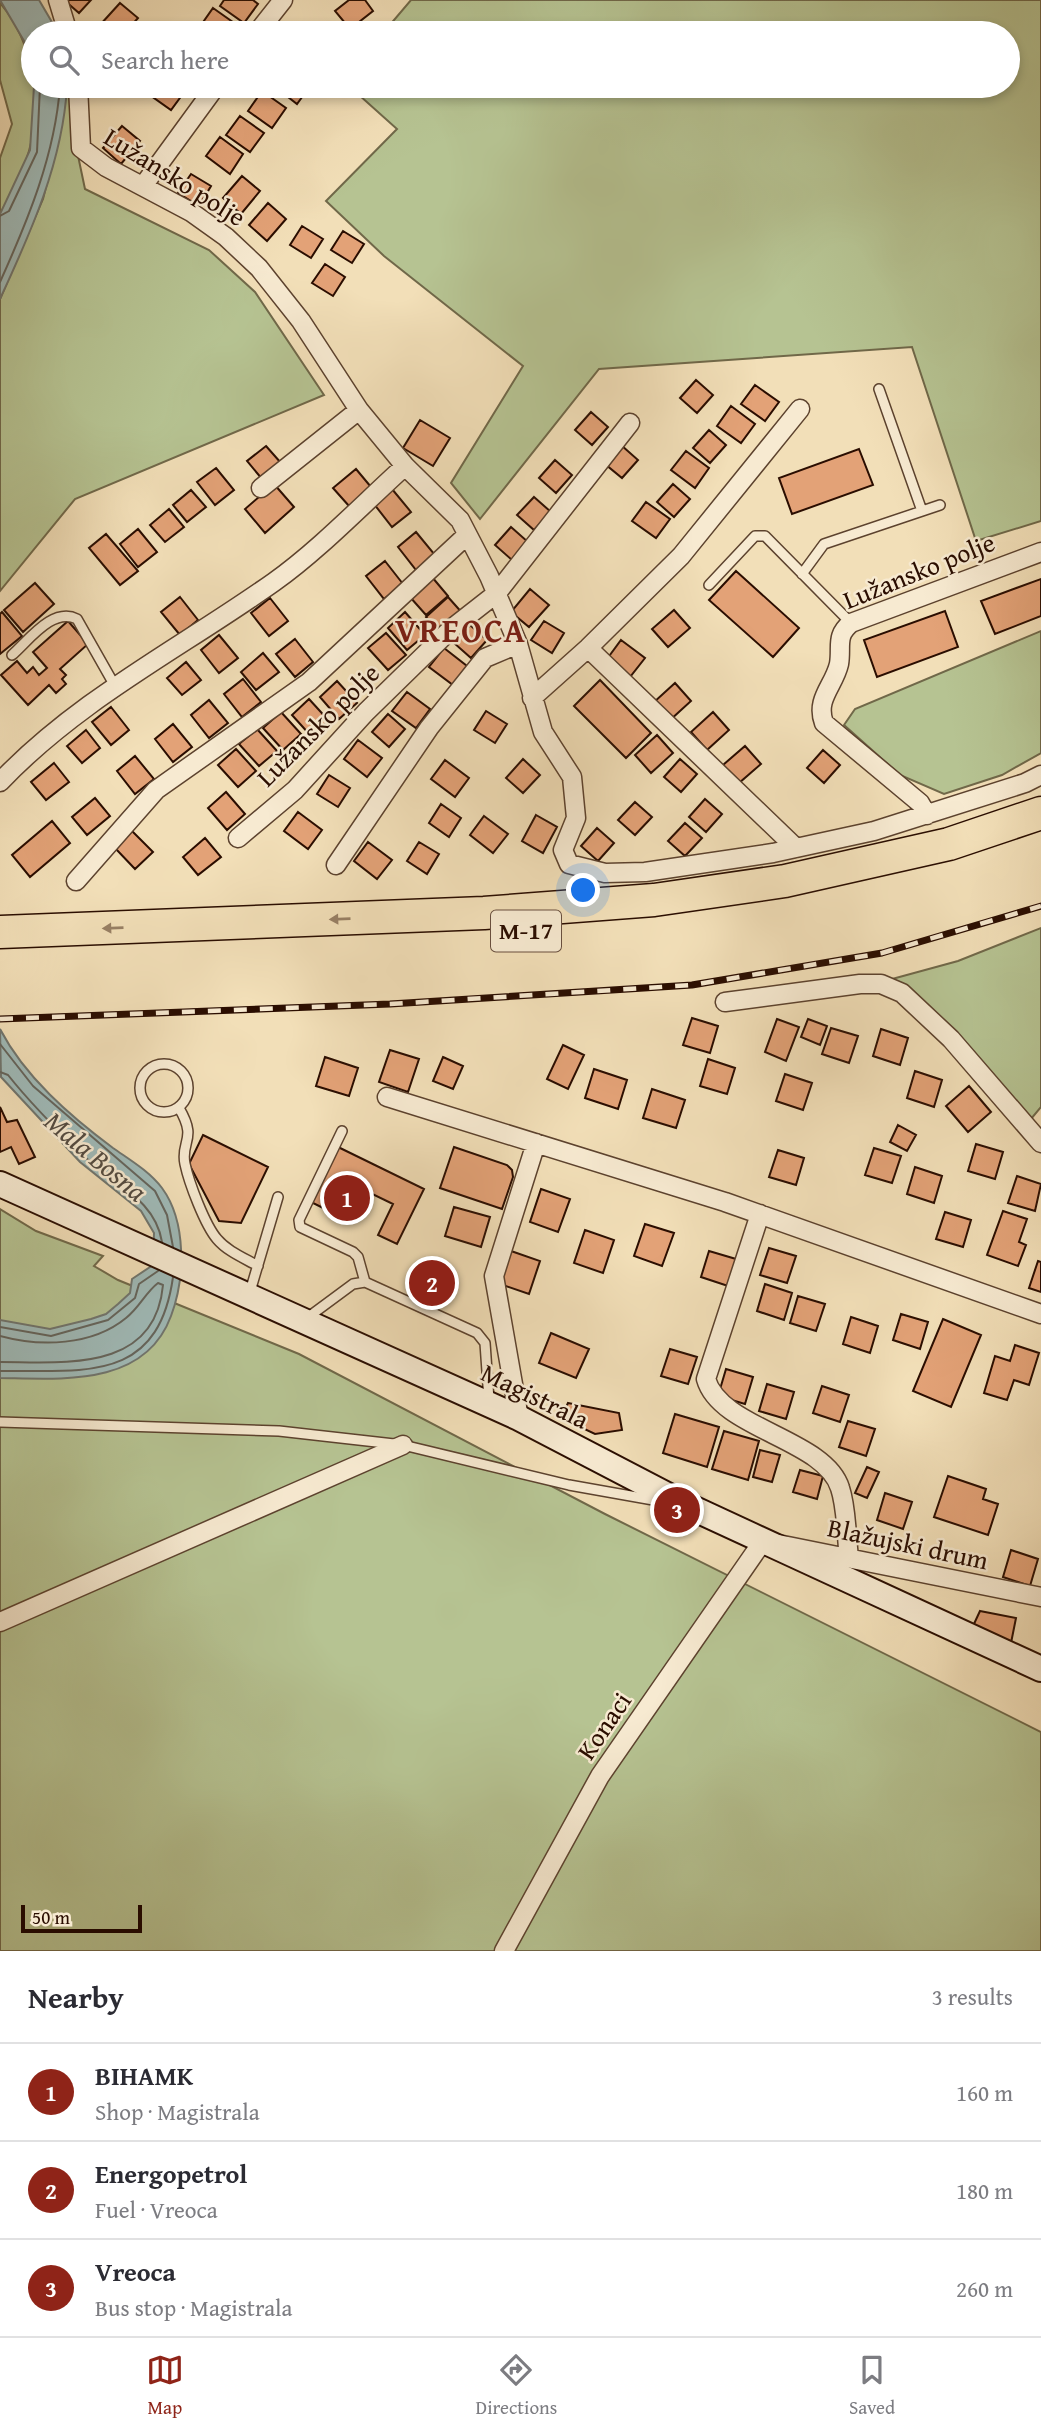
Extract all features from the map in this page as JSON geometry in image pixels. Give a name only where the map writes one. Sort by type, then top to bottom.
[{"type":"highway","name":"M-17","points":[[0,932],[484,913],[654,900],[785,881],[948,844],[1041,813]]},
{"type":"highway","name":"M-17","points":[[0,954],[603,926],[785,902],[954,863],[1041,835]]},
{"type":"main road","name":"Magistrala","points":[[0,1184],[519,1418],[688,1506],[1041,1669]]},
{"type":"street","points":[[58,0],[64,21]]},
{"type":"street","points":[[266,21],[283,0]]},
{"type":"street","name":"Lužansko polje","points":[[79,98],[81,148],[106,167],[143,186],[226,237],[259,268],[301,321],[359,410],[405,466],[460,520],[497,593],[518,644],[543,732],[572,777],[576,818],[563,850],[569,864],[605,873],[645,872],[796,848],[874,831],[1041,775]]},
{"type":"street","points":[[143,186],[207,98]]},
{"type":"street","points":[[532,698],[588,648],[681,556],[800,409]]},
{"type":"street","points":[[261,488],[359,410]]},
{"type":"street","name":"Lužansko polje","points":[[238,838],[295,790],[366,712],[442,639],[497,593],[630,423]]},
{"type":"street","points":[[0,782],[24,757],[115,686],[276,581],[405,466]]},
{"type":"street","name":"Lužansko polje","points":[[76,881],[156,790],[309,682],[467,535]]},
{"type":"street","name":"Lužansko polje","points":[[927,815],[920,803],[824,723],[821,706],[839,666],[839,638],[851,623],[1041,551]]},
{"type":"street","points":[[336,865],[429,728],[485,658],[518,644]]},
{"type":"street","points":[[588,648],[796,848]]},
{"type":"street","points":[[724,1002],[860,984],[881,984],[902,993],[951,1039],[1025,1128],[1041,1143]]},
{"type":"street","points":[[387,1097],[760,1214],[1041,1314]]},
{"type":"street","points":[[519,1418],[494,1276],[536,1143]]},
{"type":"street","points":[[760,1214],[706,1379],[709,1389],[721,1405],[772,1432],[830,1472],[840,1487],[849,1557]]},
{"type":"street","points":[[0,1622],[403,1444]]},
{"type":"street","name":"Blažujski drum","points":[[763,1541],[1041,1597]]},
{"type":"street","name":"Konaci","points":[[504,1951],[600,1776],[763,1541]]},
{"type":"lane","points":[[879,389],[922,511]]},
{"type":"lane","points":[[802,574],[824,544],[940,505]]},
{"type":"lane","points":[[709,585],[755,536],[765,536],[851,623]]},
{"type":"lane","points":[[12,654],[58,615],[68,615],[77,619],[115,686]]},
{"type":"lane","points":[[158,1064],[180,1070],[188,1083],[189,1092],[179,1108],[162,1111],[143,1101],[139,1087],[144,1071],[158,1064]]},
{"type":"lane","points":[[179,1108],[189,1124],[189,1142],[184,1162],[207,1222],[217,1240],[258,1266]]},
{"type":"lane","points":[[342,1130],[299,1220],[300,1227],[353,1252],[358,1257],[365,1282]]},
{"type":"lane","points":[[243,1294],[258,1266],[278,1198]]},
{"type":"lane","points":[[303,1321],[353,1284],[365,1282],[477,1333],[485,1343],[489,1405]]},
{"type":"lane","points":[[0,1422],[279,1431],[403,1444],[569,1485],[688,1506]]},
{"type":"green space","points":[[411,0],[1041,0],[1041,521],[976,541],[912,347],[599,369],[480,519],[451,483],[523,366],[384,256],[326,201],[397,129],[362,98],[1020,98],[1020,21],[393,21]]},
{"type":"green space","points":[[0,3],[21,38],[21,98],[35,98],[35,113],[29,151],[0,214],[0,158],[12,124],[0,80]]},
{"type":"green space","points":[[65,98],[72,98],[73,132],[85,189],[209,250],[255,292],[324,395],[75,499],[0,591],[0,299],[43,199],[59,136]]},
{"type":"green space","points":[[1041,631],[1041,753],[1002,775],[944,794],[900,775],[844,725],[855,709]]},
{"type":"green space","points":[[1041,928],[1041,1107],[1026,1125],[881,982],[958,961]]},
{"type":"green space","points":[[0,1209],[36,1231],[103,1256],[94,1266],[118,1280],[299,1354],[605,1514],[1041,1732],[1041,1951],[0,1951]]},
{"type":"water","points":[[0,0],[39,0],[51,21],[21,21],[21,36]]},
{"type":"water","points":[[33,98],[66,98],[59,142],[44,196],[0,299],[0,214],[30,150]]},
{"type":"water","name":"Mala Bosna","points":[[0,1029],[22,1063],[50,1094],[81,1123],[157,1182],[176,1217],[180,1234],[181,1268],[171,1316],[159,1339],[142,1356],[122,1367],[74,1378],[0,1378],[0,1320],[50,1329],[106,1314],[130,1293],[132,1279],[153,1265],[154,1233],[141,1211],[80,1162],[1,1077]]},
{"type":"building","points":[[64,0],[91,0],[79,13]]},
{"type":"building","points":[[224,0],[253,0],[258,4],[245,21],[241,21],[220,6]]},
{"type":"building","points":[[349,0],[365,0],[373,11],[360,21],[343,21],[335,11]]},
{"type":"building","points":[[120,3],[138,18],[135,21],[104,21]]},
{"type":"building","points":[[213,8],[231,21],[204,21]]},
{"type":"building","points":[[154,98],[180,98],[171,110]]},
{"type":"building","points":[[257,98],[272,98],[286,108],[272,128],[248,111]]},
{"type":"building","points":[[289,98],[301,98],[297,104]]},
{"type":"building","points":[[240,116],[264,133],[250,152],[226,135]]},
{"type":"building","points":[[122,126],[140,141],[121,164],[103,148]]},
{"type":"building","points":[[220,137],[243,154],[230,174],[206,156]]},
{"type":"building","points":[[191,174],[211,186],[199,206],[178,193]]},
{"type":"building","points":[[242,176],[260,191],[241,214],[223,198]]},
{"type":"building","points":[[268,203],[286,219],[267,241],[249,225]]},
{"type":"building","points":[[302,226],[323,239],[311,258],[290,245]]},
{"type":"building","points":[[343,231],[364,244],[352,263],[331,250]]},
{"type":"building","points":[[325,264],[345,277],[333,296],[312,283]]},
{"type":"building","points":[[696,380],[713,395],[697,413],[680,398]]},
{"type":"building","points":[[755,385],[779,402],[765,421],[741,404]]},
{"type":"building","points":[[731,406],[755,424],[741,443],[717,426]]},
{"type":"building","points":[[591,412],[608,427],[592,445],[575,430]]},
{"type":"building","points":[[420,420],[450,438],[433,466],[403,448]]},
{"type":"building","points":[[709,430],[726,445],[710,463],[693,448]]},
{"type":"building","points":[[621,445],[638,460],[622,478],[605,464]]},
{"type":"building","points":[[266,446],[281,463],[262,479],[247,461]]},
{"type":"building","points":[[859,449],[873,485],[792,514],[779,478]]},
{"type":"building","points":[[686,451],[709,468],[695,488],[671,470]]},
{"type":"building","points":[[555,460],[572,475],[556,493],[539,478]]},
{"type":"building","points":[[216,468],[234,490],[215,505],[197,482]]},
{"type":"building","points":[[356,469],[371,487],[349,506],[333,488]]},
{"type":"building","points":[[274,484],[294,507],[265,533],[245,509]]},
{"type":"building","points":[[673,484],[690,499],[674,517],[657,502]]},
{"type":"building","points":[[392,489],[411,512],[392,527],[374,504]]},
{"type":"building","points":[[191,490],[206,507],[187,522],[173,505]]},
{"type":"building","points":[[534,497],[551,512],[534,530],[517,515]]},
{"type":"building","points":[[646,502],[670,519],[656,538],[632,521]]},
{"type":"building","points":[[169,509],[184,527],[165,542],[150,525]]},
{"type":"building","points":[[511,527],[528,542],[512,560],[495,545]]},
{"type":"building","points":[[138,529],[157,552],[138,567],[120,544]]},
{"type":"building","points":[[416,532],[435,555],[416,570],[398,547]]},
{"type":"building","points":[[106,534],[138,571],[120,585],[89,548]]},
{"type":"building","points":[[385,561],[403,584],[384,599],[366,576]]},
{"type":"building","points":[[736,571],[799,628],[773,657],[709,600]]},
{"type":"building","points":[[432,577],[448,596],[426,615],[410,597]]},
{"type":"building","points":[[1041,579],[1041,616],[995,634],[981,601]]},
{"type":"building","points":[[35,583],[54,604],[23,632],[4,610]]},
{"type":"building","points":[[530,589],[549,605],[529,627],[511,612]]},
{"type":"building","points":[[180,597],[198,620],[180,635],[161,612]]},
{"type":"building","points":[[448,597],[464,615],[442,635],[426,617]]},
{"type":"building","points":[[270,598],[288,621],[269,636],[251,613]]},
{"type":"building","points":[[674,610],[690,628],[668,647],[652,629]]},
{"type":"building","points":[[945,611],[958,647],[877,677],[864,640]]},
{"type":"building","points":[[2,612],[22,636],[0,654],[0,614]]},
{"type":"building","points":[[405,612],[425,635],[407,650],[388,628]]},
{"type":"building","points":[[68,621],[88,644],[60,669],[66,675],[62,679],[66,684],[56,693],[49,685],[28,705],[1,675],[17,661],[27,673],[33,667],[39,675],[47,668],[33,652]]},
{"type":"building","points":[[544,621],[564,633],[552,653],[531,640]]},
{"type":"building","points":[[470,625],[487,640],[471,658],[454,643]]},
{"type":"building","points":[[386,633],[406,655],[388,670],[368,648]]},
{"type":"building","points":[[219,635],[238,658],[219,673],[201,650]]},
{"type":"building","points":[[295,639],[313,662],[295,677],[276,654]]},
{"type":"building","points":[[621,640],[645,658],[630,677],[607,659]]},
{"type":"building","points":[[444,648],[467,666],[453,685],[429,667]]},
{"type":"building","points":[[263,653],[279,672],[256,690],[241,672]]},
{"type":"building","points":[[186,662],[201,680],[182,695],[167,678]]},
{"type":"building","points":[[243,679],[261,702],[242,717],[224,694]]},
{"type":"building","points":[[600,680],[651,733],[626,758],[574,706]]},
{"type":"building","points":[[337,681],[357,703],[339,719],[320,697]]},
{"type":"building","points":[[675,683],[691,701],[669,721],[653,703]]},
{"type":"building","points":[[407,692],[430,709],[416,728],[392,711]]},
{"type":"building","points":[[309,699],[329,721],[311,736],[292,715]]},
{"type":"building","points":[[209,700],[228,723],[209,738],[191,715]]},
{"type":"building","points":[[111,707],[129,730],[111,745],[92,722]]},
{"type":"building","points":[[486,711],[507,724],[495,743],[474,730]]},
{"type":"building","points":[[281,712],[301,734],[283,750],[263,728]]},
{"type":"building","points":[[713,712],[729,730],[707,750],[691,732]]},
{"type":"building","points":[[388,714],[405,729],[389,747],[372,732]]},
{"type":"building","points":[[173,724],[192,747],[173,762],[155,739]]},
{"type":"building","points":[[257,729],[277,751],[259,766],[239,744]]},
{"type":"building","points":[[86,730],[100,748],[82,763],[67,746]]},
{"type":"building","points":[[657,735],[673,753],[651,773],[635,755]]},
{"type":"building","points":[[358,740],[382,758],[367,777],[344,759]]},
{"type":"building","points":[[745,746],[761,764],[739,783],[723,765]]},
{"type":"building","points":[[236,749],[256,771],[238,787],[218,765]]},
{"type":"building","points":[[823,750],[840,765],[824,783],[807,768]]},
{"type":"building","points":[[135,756],[154,779],[135,794],[117,771]]},
{"type":"building","points":[[523,759],[540,775],[523,793],[506,778]]},
{"type":"building","points":[[680,759],[697,774],[681,792],[664,777]]},
{"type":"building","points":[[445,760],[469,778],[455,797],[431,779]]},
{"type":"building","points":[[54,763],[69,782],[46,800],[31,782]]},
{"type":"building","points":[[329,775],[350,788],[338,807],[317,794]]},
{"type":"building","points":[[226,792],[245,814],[227,830],[208,808]]},
{"type":"building","points":[[95,798],[110,816],[87,835],[72,817]]},
{"type":"building","points":[[705,799],[722,814],[706,832],[689,817]]},
{"type":"building","points":[[635,802],[652,817],[635,835],[618,820]]},
{"type":"building","points":[[441,804],[461,818],[449,837],[429,823]]},
{"type":"building","points":[[298,812],[322,830],[308,849],[284,831]]},
{"type":"building","points":[[536,815],[557,827],[543,853],[522,841]]},
{"type":"building","points":[[484,816],[508,834],[493,853],[470,835]]},
{"type":"building","points":[[52,821],[70,843],[30,877],[12,855]]},
{"type":"building","points":[[685,823],[702,838],[685,856],[668,841]]},
{"type":"building","points":[[597,828],[614,843],[598,861],[581,846]]},
{"type":"building","points":[[132,831],[153,852],[135,869],[115,848]]},
{"type":"building","points":[[205,838],[221,857],[198,875],[183,857]]},
{"type":"building","points":[[368,842],[392,860],[377,879],[354,861]]},
{"type":"building","points":[[419,842],[439,854],[427,874],[407,861]]},
{"type":"building","points":[[692,1018],[718,1026],[710,1053],[683,1045]]},
{"type":"building","points":[[777,1019],[799,1027],[786,1061],[765,1052]]},
{"type":"building","points":[[808,1019],[827,1026],[820,1045],[801,1037]]},
{"type":"building","points":[[831,1028],[858,1036],[849,1063],[822,1054]]},
{"type":"building","points":[[881,1029],[908,1038],[900,1065],[873,1056]]},
{"type":"building","points":[[563,1045],[584,1055],[568,1089],[547,1079]]},
{"type":"building","points":[[390,1050],[419,1059],[408,1092],[379,1082]]},
{"type":"building","points":[[325,1057],[358,1068],[349,1096],[316,1086]]},
{"type":"building","points":[[443,1057],[463,1066],[453,1089],[433,1081]]},
{"type":"building","points":[[708,1059],[735,1068],[727,1094],[700,1086]]},
{"type":"building","points":[[594,1069],[627,1080],[618,1109],[585,1098]]},
{"type":"building","points":[[915,1071],[942,1080],[934,1107],[907,1098]]},
{"type":"building","points":[[785,1074],[812,1083],[803,1110],[776,1101]]},
{"type":"building","points":[[969,1086],[991,1112],[968,1132],[946,1106]]},
{"type":"building","points":[[652,1089],[685,1100],[676,1128],[643,1118]]},
{"type":"building","points":[[0,1107],[7,1122],[17,1120],[35,1157],[19,1164],[11,1147],[0,1152]]},
{"type":"building","points":[[898,1125],[916,1135],[907,1151],[890,1142]]},
{"type":"building","points":[[203,1135],[268,1167],[241,1223],[219,1221],[189,1164]]},
{"type":"building","points":[[976,1144],[1003,1152],[995,1179],[968,1171]]},
{"type":"building","points":[[336,1146],[424,1189],[397,1244],[378,1235],[393,1204],[354,1185],[339,1216],[309,1201]]},
{"type":"building","points":[[454,1147],[507,1165],[512,1170],[513,1177],[502,1209],[440,1188]]},
{"type":"building","points":[[874,1148],[901,1156],[892,1183],[865,1175]]},
{"type":"building","points":[[778,1150],[804,1158],[796,1185],[769,1177]]},
{"type":"building","points":[[915,1167],[942,1176],[934,1203],[907,1194]]},
{"type":"building","points":[[1017,1176],[1041,1184],[1035,1211],[1008,1203]]},
{"type":"building","points":[[541,1189],[570,1199],[558,1232],[530,1222]]},
{"type":"building","points":[[454,1207],[490,1217],[481,1247],[445,1236]]},
{"type":"building","points":[[1003,1211],[1027,1219],[1019,1242],[1026,1245],[1018,1266],[987,1255]]},
{"type":"building","points":[[945,1212],[971,1220],[963,1247],[936,1239]]},
{"type":"building","points":[[645,1224],[674,1233],[662,1266],[634,1256]]},
{"type":"building","points":[[585,1230],[614,1240],[603,1273],[574,1263]]},
{"type":"building","points":[[769,1248],[796,1256],[787,1283],[760,1275]]},
{"type":"building","points":[[511,1251],[540,1261],[529,1294],[500,1284]]},
{"type":"building","points":[[709,1251],[736,1259],[728,1286],[701,1277]]},
{"type":"building","points":[[1038,1261],[1041,1262],[1041,1292],[1029,1288]]},
{"type":"building","points":[[765,1284],[792,1293],[784,1320],[757,1311]]},
{"type":"building","points":[[798,1296],[825,1304],[816,1331],[790,1323]]},
{"type":"building","points":[[901,1314],[928,1322],[920,1349],[893,1340]]},
{"type":"building","points":[[851,1317],[878,1326],[870,1353],[843,1344]]},
{"type":"building","points":[[943,1319],[981,1335],[951,1407],[913,1391]]},
{"type":"building","points":[[551,1333],[589,1349],[576,1378],[539,1363]]},
{"type":"building","points":[[1015,1345],[1039,1353],[1029,1385],[1014,1380],[1007,1400],[984,1393],[995,1356],[1010,1361]]},
{"type":"building","points":[[670,1349],[697,1357],[688,1384],[661,1376]]},
{"type":"building","points":[[726,1369],[753,1377],[745,1404],[718,1396]]},
{"type":"building","points":[[767,1384],[794,1392],[786,1419],[759,1411]]},
{"type":"building","points":[[822,1386],[849,1395],[840,1422],[813,1413]]},
{"type":"building","points":[[568,1403],[619,1413],[622,1430],[595,1434],[561,1418]]},
{"type":"building","points":[[675,1414],[719,1427],[707,1467],[663,1453]]},
{"type":"building","points":[[848,1421],[875,1429],[866,1456],[839,1447]]},
{"type":"building","points":[[724,1431],[759,1441],[748,1480],[712,1469]]},
{"type":"building","points":[[760,1450],[780,1455],[772,1482],[753,1477]]},
{"type":"building","points":[[867,1467],[879,1472],[867,1498],[855,1493]]},
{"type":"building","points":[[800,1470],[823,1476],[817,1499],[793,1492]]},
{"type":"building","points":[[948,1476],[986,1489],[983,1499],[998,1504],[988,1535],[934,1517]]},
{"type":"building","points":[[885,1493],[912,1502],[903,1529],[877,1520]]},
{"type":"building","points":[[1011,1550],[1038,1559],[1030,1586],[1003,1577]]},
{"type":"building","points":[[980,1611],[1016,1618],[1011,1643],[973,1626]]},
{"type":"railway","points":[[0,1019],[390,1004],[692,985],[882,953],[1041,906]]},
{"type":"place","name":"BIHAMK","points":[[347,1198]]},
{"type":"place","name":"Energopetrol","points":[[432,1283]]},
{"type":"place","name":"Vreoca","points":[[677,1510]]},
{"type":"district","name":"VREOCA","points":[[461,630]]}]
